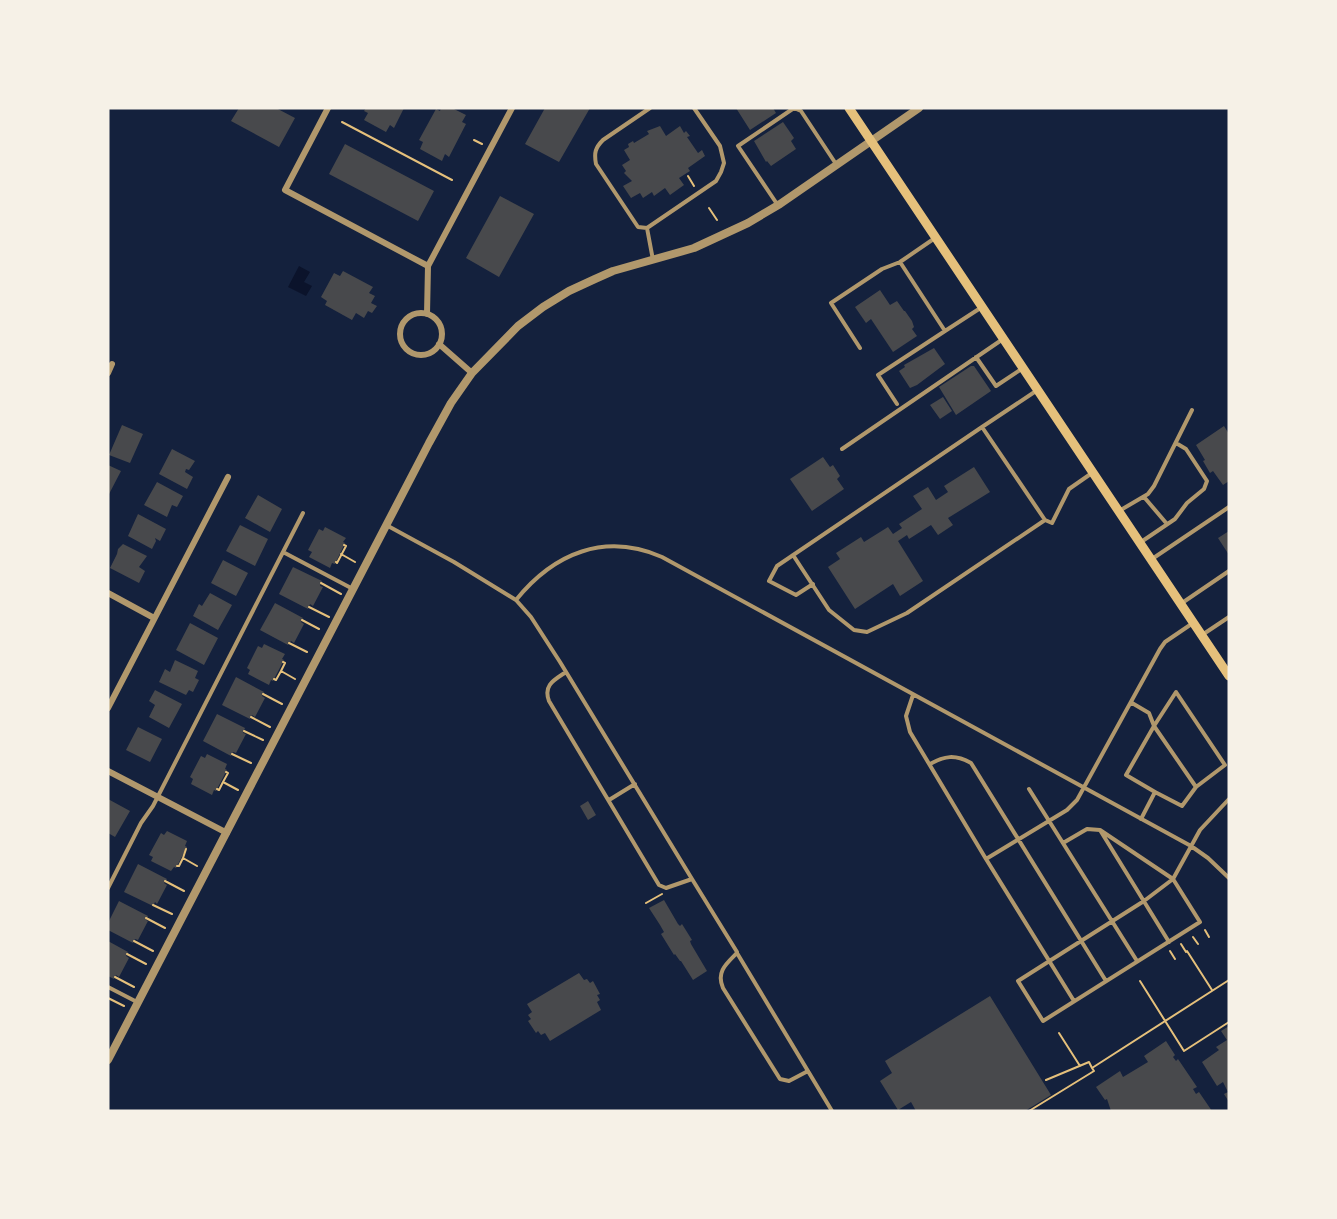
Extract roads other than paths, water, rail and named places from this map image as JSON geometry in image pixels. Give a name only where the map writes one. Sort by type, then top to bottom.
[{"type":"main road","points":[[849,108],[1202,635],[1225,660],[1229,676]]},
{"type":"street","points":[[328,108],[285,190],[428,266]]},
{"type":"street","points":[[427,314],[428,266],[512,108]]},
{"type":"street","points":[[108,1060],[451,403],[472,373],[518,326],[556,299],[595,279],[694,248],[748,223],[778,205],[919,108]]},
{"type":"street","points":[[419,313],[432,316],[440,326],[439,344],[428,354],[420,355],[405,349],[399,335],[405,320],[419,313]]},
{"type":"street","points":[[439,344],[472,373]]},
{"type":"street","points":[[108,373],[112,364]]},
{"type":"street","points":[[108,708],[228,477]]},
{"type":"street","points":[[108,593],[154,618]]},
{"type":"street","points":[[108,771],[227,833]]},
{"type":"lane","points":[[650,108],[603,140],[597,146],[594,154],[596,164],[638,226],[647,228],[716,181],[721,172],[724,163],[720,146],[694,108]]},
{"type":"lane","points":[[778,205],[738,146],[794,108],[803,109],[836,164]]},
{"type":"lane","points":[[647,228],[653,260]]},
{"type":"lane","points":[[860,348],[831,303],[882,268],[900,262],[936,237]]},
{"type":"lane","points":[[900,262],[945,331]]},
{"type":"lane","points":[[897,404],[878,375],[982,307]]},
{"type":"lane","points":[[842,449],[1004,338]]},
{"type":"lane","points":[[976,357],[996,386],[1023,368]]},
{"type":"lane","points":[[813,584],[796,595],[770,581],[777,566],[1038,390]]},
{"type":"lane","points":[[1119,511],[1144,496],[1154,486],[1192,410]]},
{"type":"lane","points":[[982,427],[1045,520],[1052,523],[1069,489],[1093,472]]},
{"type":"lane","points":[[1140,542],[1175,519],[1187,503],[1204,489],[1207,481],[1186,449],[1176,443]]},
{"type":"lane","points":[[1144,496],[1167,524]]},
{"type":"lane","points":[[1151,559],[1229,507]]},
{"type":"lane","points":[[108,888],[141,824],[153,806],[303,513]]},
{"type":"lane","points":[[793,555],[829,610],[854,630],[867,632],[907,613],[1045,520]]},
{"type":"lane","points":[[387,525],[516,600],[538,627],[832,1110],[825,1111]]},
{"type":"lane","points":[[516,600],[545,570],[569,555],[594,548],[619,546],[643,549],[662,557],[1191,846],[1229,878]]},
{"type":"lane","points":[[283,552],[353,589]]},
{"type":"lane","points":[[1181,604],[1229,571]]},
{"type":"lane","points":[[1202,635],[1229,617]]},
{"type":"lane","points":[[986,859],[1067,810],[1077,800],[1160,649],[1165,642],[1194,623]]},
{"type":"lane","points":[[566,672],[549,684],[546,694],[659,885],[666,888],[692,879]]},
{"type":"lane","points":[[1176,692],[1225,765],[1196,788],[1182,806],[1126,775],[1176,692]]},
{"type":"lane","points":[[913,695],[906,723],[986,859],[1074,1001]]},
{"type":"lane","points":[[1132,703],[1149,713],[1154,726],[1196,788]]},
{"type":"lane","points":[[930,764],[950,756],[971,763],[1106,981]]},
{"type":"lane","points":[[609,800],[635,784]]},
{"type":"lane","points":[[1029,789],[1137,961]]},
{"type":"lane","points":[[1141,819],[1155,792]]},
{"type":"lane","points":[[1063,843],[1088,829],[1100,830],[1173,879],[1200,922],[1043,1021],[1018,981],[1144,901],[1173,879],[1209,818],[1229,799]]},
{"type":"lane","points":[[1100,830],[1169,942]]},
{"type":"lane","points":[[737,953],[722,968],[720,976],[723,988],[780,1079],[789,1081],[808,1071]]},
{"type":"lane","points":[[108,987],[136,1007]]},
{"type":"water","points":[[299,266],[310,272],[304,282],[312,286],[306,296],[288,287]]}]
